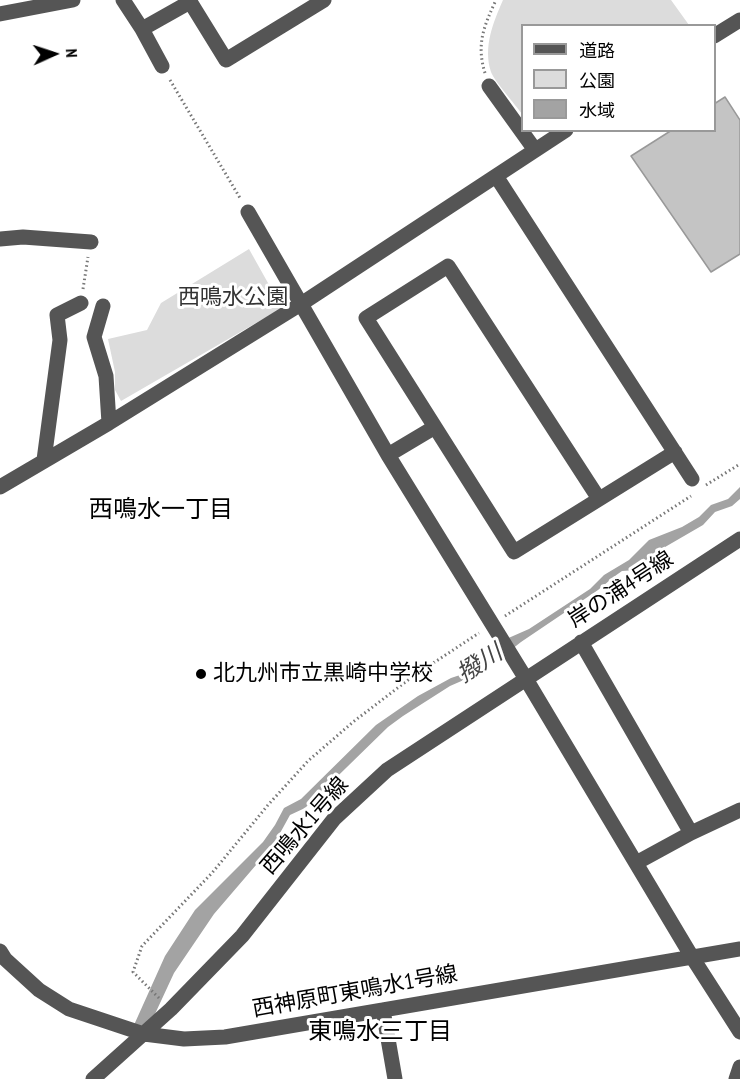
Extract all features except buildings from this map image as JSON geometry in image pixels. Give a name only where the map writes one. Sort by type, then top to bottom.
[{"type":"street","points":[[0,14],[73,0]]},
{"type":"street","points":[[123,0],[162,66]]},
{"type":"street","points":[[142,29],[190,1],[226,60],[323,0]]},
{"type":"street","points":[[716,35],[740,20]]},
{"type":"street","points":[[489,86],[521,131]]},
{"type":"street","points":[[522,132],[535,150]]},
{"type":"street","points":[[0,487],[109,423],[301,304],[563,132]]},
{"type":"street","points":[[496,176],[696,484]]},
{"type":"street","points":[[248,212],[388,455],[494,626],[692,957],[740,1032]]},
{"type":"street","points":[[0,240],[23,237],[91,242]]},
{"type":"street","points":[[598,499],[448,266],[366,318],[514,552],[675,452]]},
{"type":"street","points":[[44,460],[60,340],[57,315],[81,303]]},
{"type":"street","points":[[103,306],[94,337],[106,375],[109,423]]},
{"type":"street","points":[[388,455],[435,427]]},
{"type":"street","name":"岸の浦4号線","points":[[523,674],[581,642],[740,539]]},
{"type":"street","points":[[581,642],[691,833]]},
{"type":"street","name":"西鳴水1号線","points":[[93,1079],[171,1009],[242,936],[334,819],[387,770],[523,674]]},
{"type":"street","points":[[636,863],[740,810]]},
{"type":"street","name":"西神原町東鳴水1号線","points":[[0,951],[5,959],[39,990],[69,1009],[144,1034],[184,1039],[225,1037],[740,949]]},
{"type":"street","points":[[383,1011],[395,1079]]},
{"type":"street","points":[[736,1079],[740,1067]]},
{"type":"path","points":[[489,86],[481,59],[483,27],[496,0]]},
{"type":"path","points":[[162,66],[248,212]]},
{"type":"path","points":[[81,303],[91,242]]},
{"type":"path","points":[[696,484],[740,464]]},
{"type":"path","points":[[171,1009],[133,972],[142,946],[212,873],[308,760],[412,677],[494,626],[691,496]]},
{"type":"green space","points":[[503,0],[671,0],[688,24],[521,24],[521,113],[491,72],[488,53],[490,35]]},
{"type":"green space","name":"西鳴水公園","points":[[249,249],[282,308],[121,401],[115,390],[115,372],[108,339],[147,330],[161,303]]},
{"type":"water","name":"撥川","points":[[740,487],[740,499],[732,506],[715,512],[703,525],[653,554],[636,570],[622,571],[497,661],[485,663],[466,679],[450,686],[388,727],[305,808],[290,815],[274,844],[214,914],[174,973],[148,1029],[134,1025],[165,956],[195,910],[263,842],[284,808],[301,799],[376,725],[418,696],[451,678],[466,673],[485,657],[488,647],[529,629],[590,589],[604,575],[629,560],[649,540],[682,527],[699,517],[711,505],[728,499]]},
{"type":"place","name":"北九州市立黒崎中学校","points":[[201,674]]},
{"type":"district","name":"西鳴水一丁目","points":[[161,510]]},
{"type":"district","name":"東鳴水三丁目","points":[[380,1032]]}]
